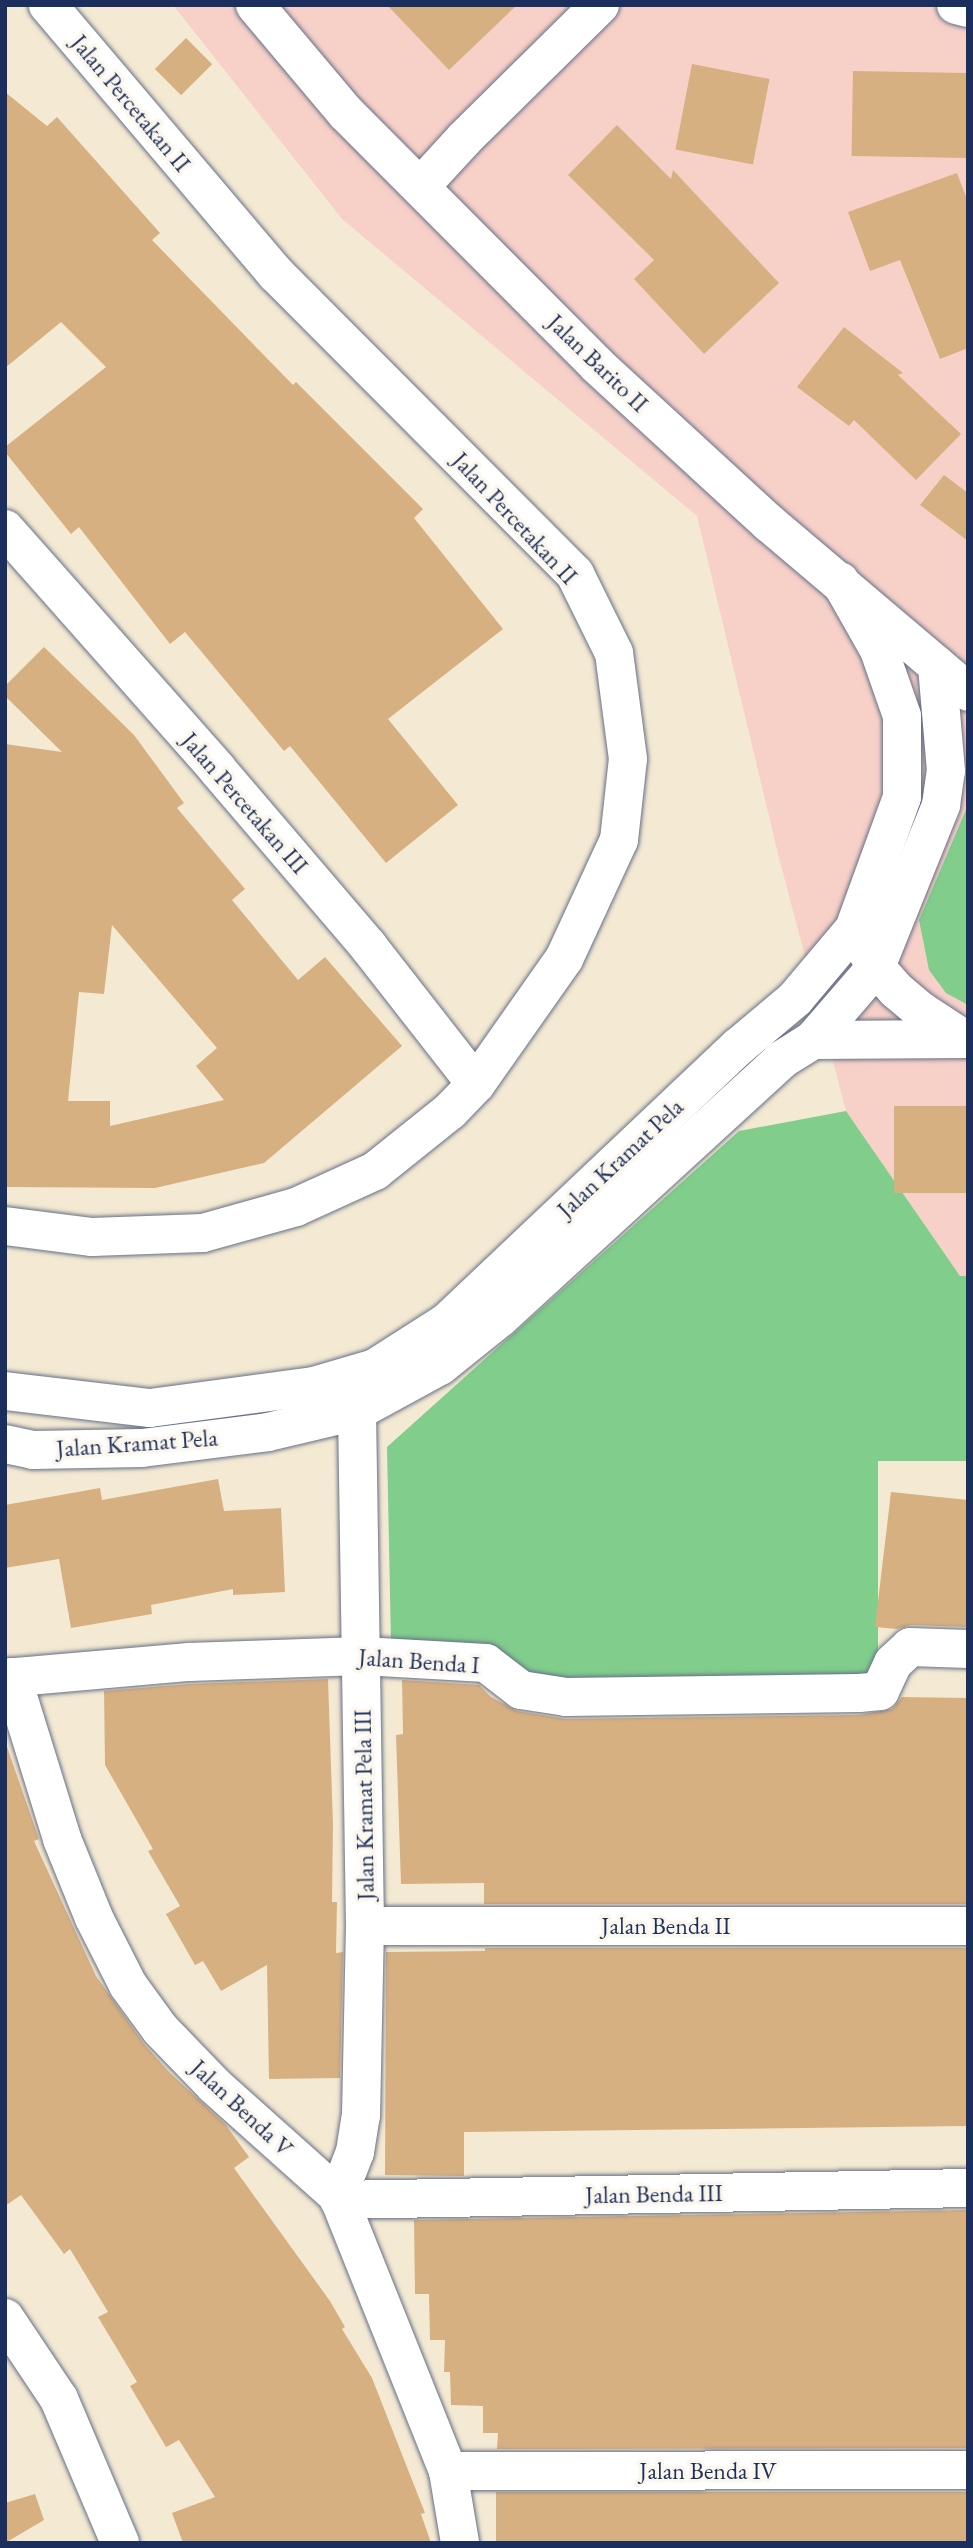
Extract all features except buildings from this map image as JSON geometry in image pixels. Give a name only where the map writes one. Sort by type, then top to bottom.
[{"type":"street","name":"Jalan Percetakan II","points":[[5,1226],[92,1237],[203,1233],[296,1207],[375,1171],[450,1111],[476,1084],[564,958],[619,840],[628,759],[614,653],[575,574],[276,274],[48,5]]},
{"type":"street","name":"Jalan Barito II","points":[[255,5],[346,113],[597,365],[769,523],[841,581],[968,692]]},
{"type":"street","points":[[421,186],[464,139],[600,5]]},
{"type":"street","points":[[956,5],[968,8]]},
{"type":"street","name":"Jalan Percetakan III","points":[[5,529],[244,800],[368,946],[476,1084]]},
{"type":"street","name":"Jalan Kramat Pela","points":[[5,1391],[150,1408],[314,1386],[375,1368],[447,1322],[738,1047],[795,999],[854,929],[902,797],[902,716],[879,650],[841,581]]},
{"type":"street","name":"Jalan Kramat Pela","points":[[5,1444],[33,1450],[142,1448],[268,1432],[357,1411],[440,1366],[501,1317],[781,1060],[813,1040],[876,967],[957,769],[937,665]]},
{"type":"street","points":[[902,797],[957,769]]},
{"type":"street","points":[[854,929],[876,967],[921,1011],[966,1039]]},
{"type":"street","points":[[813,1040],[966,1039]]},
{"type":"street","name":"Jalan Kramat Pela III","points":[[339,2198],[355,2152],[361,2116],[365,1926],[357,1411]]},
{"type":"street","name":"Jalan Benda I","points":[[9,1677],[189,1662],[362,1656],[486,1663],[522,1689],[566,1697],[880,1691],[892,1663],[910,1647],[968,1649]]},
{"type":"street","name":"Jalan Benda V","points":[[9,1677],[62,1839],[94,1918],[128,1984],[160,2029],[178,2048],[339,2198],[448,2471],[460,2543]]},
{"type":"street","name":"Jalan Benda II","points":[[365,1926],[968,1926]]},
{"type":"street","name":"Jalan Benda III","points":[[339,2198],[968,2188]]},
{"type":"street","points":[[5,2318],[59,2399],[120,2543]]},
{"type":"street","name":"Jalan Benda IV","points":[[448,2471],[968,2470]]},
{"type":"shaded area","points":[[173,5],[968,5],[968,1276],[960,1276],[846,1111],[779,858],[697,516],[342,219]]},
{"type":"green space","points":[[968,805],[968,1005],[946,993],[929,970],[919,920]]},
{"type":"green space","points":[[846,1111],[960,1276],[968,1276],[968,1461],[878,1461],[878,1667],[865,1687],[566,1687],[391,1644],[387,1447],[739,1131]]}]
